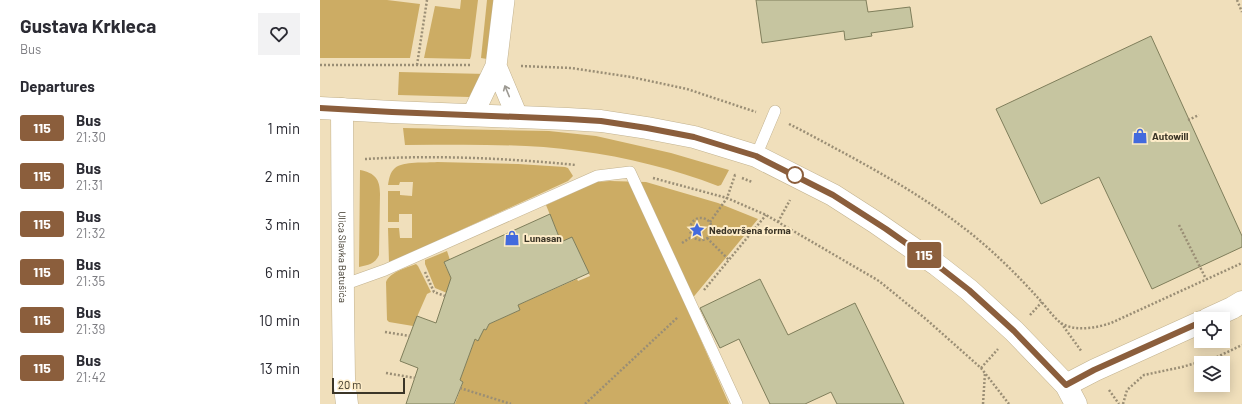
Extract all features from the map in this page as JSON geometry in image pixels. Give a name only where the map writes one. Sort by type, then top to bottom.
[{"type":"street","points":[[473,114],[496,66],[504,0]]},
{"type":"street","points":[[496,66],[517,116]]},
{"type":"street","points":[[320,108],[517,116],[594,121],[647,128],[694,137],[756,156],[833,195],[937,265],[969,290],[1014,331],[1071,395],[1102,366],[1194,325]]},
{"type":"street","name":"Ulica Slavka Batušića","points":[[342,109],[344,379],[347,404]]},
{"type":"street","points":[[1225,312],[1239,306]]},
{"type":"lane","points":[[756,156],[775,111]]},
{"type":"lane","points":[[343,285],[418,256],[597,176],[630,172],[737,404]]},
{"type":"path","points":[[417,65],[428,0]]},
{"type":"path","points":[[1237,0],[1242,12]]},
{"type":"path","points":[[320,65],[475,65]]},
{"type":"path","points":[[519,66],[571,68],[631,78],[687,89],[747,109]]},
{"type":"path","points":[[1188,120],[1199,115]]},
{"type":"path","points":[[803,130],[914,192],[958,224],[986,246],[1014,272],[1072,337]]},
{"type":"path","points":[[361,160],[390,158],[455,158],[581,165]]},
{"type":"path","points":[[630,172],[727,198],[766,215],[879,281],[927,320],[980,368],[1009,404]]},
{"type":"path","points":[[710,222],[727,198],[735,175],[756,184]]},
{"type":"path","points":[[778,222],[790,199]]},
{"type":"path","points":[[585,404],[692,305],[766,215]]},
{"type":"path","points":[[704,218],[710,222],[712,225],[712,232],[707,238],[701,240],[692,235],[690,227],[694,220],[704,218]]},
{"type":"path","points":[[1179,225],[1206,280]]},
{"type":"path","points":[[707,238],[729,260]]},
{"type":"path","points":[[418,256],[434,292],[445,296]]},
{"type":"path","points":[[1061,323],[1075,328],[1099,327],[1111,323],[1242,263]]},
{"type":"path","points":[[1025,320],[1042,302]]},
{"type":"path","points":[[385,332],[410,336]]},
{"type":"path","points":[[980,368],[1002,345]]},
{"type":"path","points":[[1123,404],[1127,390],[1144,375],[1203,361],[1242,345]]},
{"type":"path","points":[[386,373],[415,378]]},
{"type":"path","points":[[983,404],[985,373]]},
{"type":"path","points":[[460,388],[511,404]]},
{"type":"path","points":[[1112,395],[1119,404]]},
{"type":"shaded area","points":[[320,0],[387,0],[420,4],[410,58],[320,58]]},
{"type":"shaded area","points":[[461,0],[478,0],[470,59],[424,58],[435,6],[460,9]]},
{"type":"shaded area","points":[[487,0],[494,0],[487,59],[481,58]]},
{"type":"shaded area","points":[[399,72],[487,74],[473,95],[469,97],[398,95]]},
{"type":"shaded area","points":[[403,128],[549,131],[596,136],[671,153],[729,170],[721,185],[718,186],[650,164],[558,148],[471,145],[405,145]]},
{"type":"shaded area","points":[[437,162],[565,167],[568,168],[573,176],[568,181],[389,263],[388,228],[399,228],[400,238],[412,238],[412,214],[399,214],[399,222],[388,222],[388,191],[400,191],[400,195],[412,196],[413,182],[400,182],[399,185],[388,185],[389,178],[395,168],[403,164]]},
{"type":"shaded area","points":[[360,170],[373,175],[376,178],[379,184],[380,194],[379,255],[368,265],[359,267]]},
{"type":"shaded area","points":[[596,182],[646,182],[718,203],[758,219],[686,306],[729,404],[455,404],[463,382],[460,380],[475,339],[478,340],[483,329],[486,330],[489,324],[520,310],[518,305],[577,279],[578,281],[590,276],[572,238],[561,242],[546,205]]},
{"type":"shaded area","points":[[447,251],[450,260],[444,263],[459,294],[447,293],[435,288],[425,264],[425,260]]},
{"type":"shaded area","points":[[416,264],[431,292],[427,294],[413,326],[389,322],[387,320],[386,282],[395,273]]},
{"type":"building","points":[[756,0],[866,0],[868,12],[910,7],[913,27],[871,33],[872,36],[845,40],[844,31],[762,43]]},
{"type":"building","points":[[1151,36],[1242,236],[1242,247],[1152,289],[1099,177],[1041,204],[996,109]]},
{"type":"building","points":[[550,214],[561,242],[572,237],[589,273],[518,305],[520,310],[489,324],[486,330],[484,329],[478,341],[475,339],[460,380],[463,382],[454,404],[406,404],[418,368],[400,361],[417,316],[436,323],[451,278],[444,262]]},
{"type":"building","points":[[760,279],[788,335],[855,303],[904,404],[837,404],[831,392],[805,404],[770,404],[739,339],[720,348],[700,308]]},
{"type":"bus line","name":"115","points":[[320,108],[601,121],[694,137],[756,156],[833,195],[886,229],[937,265],[969,290],[1014,331],[1066,385],[1145,346],[1194,325]]},
{"type":"place","name":"Autowill","points":[[1140,136]]},
{"type":"place","name":"Nedovršena forma","points":[[697,230]]},
{"type":"place","name":"Lunasan","points":[[512,238]]}]
